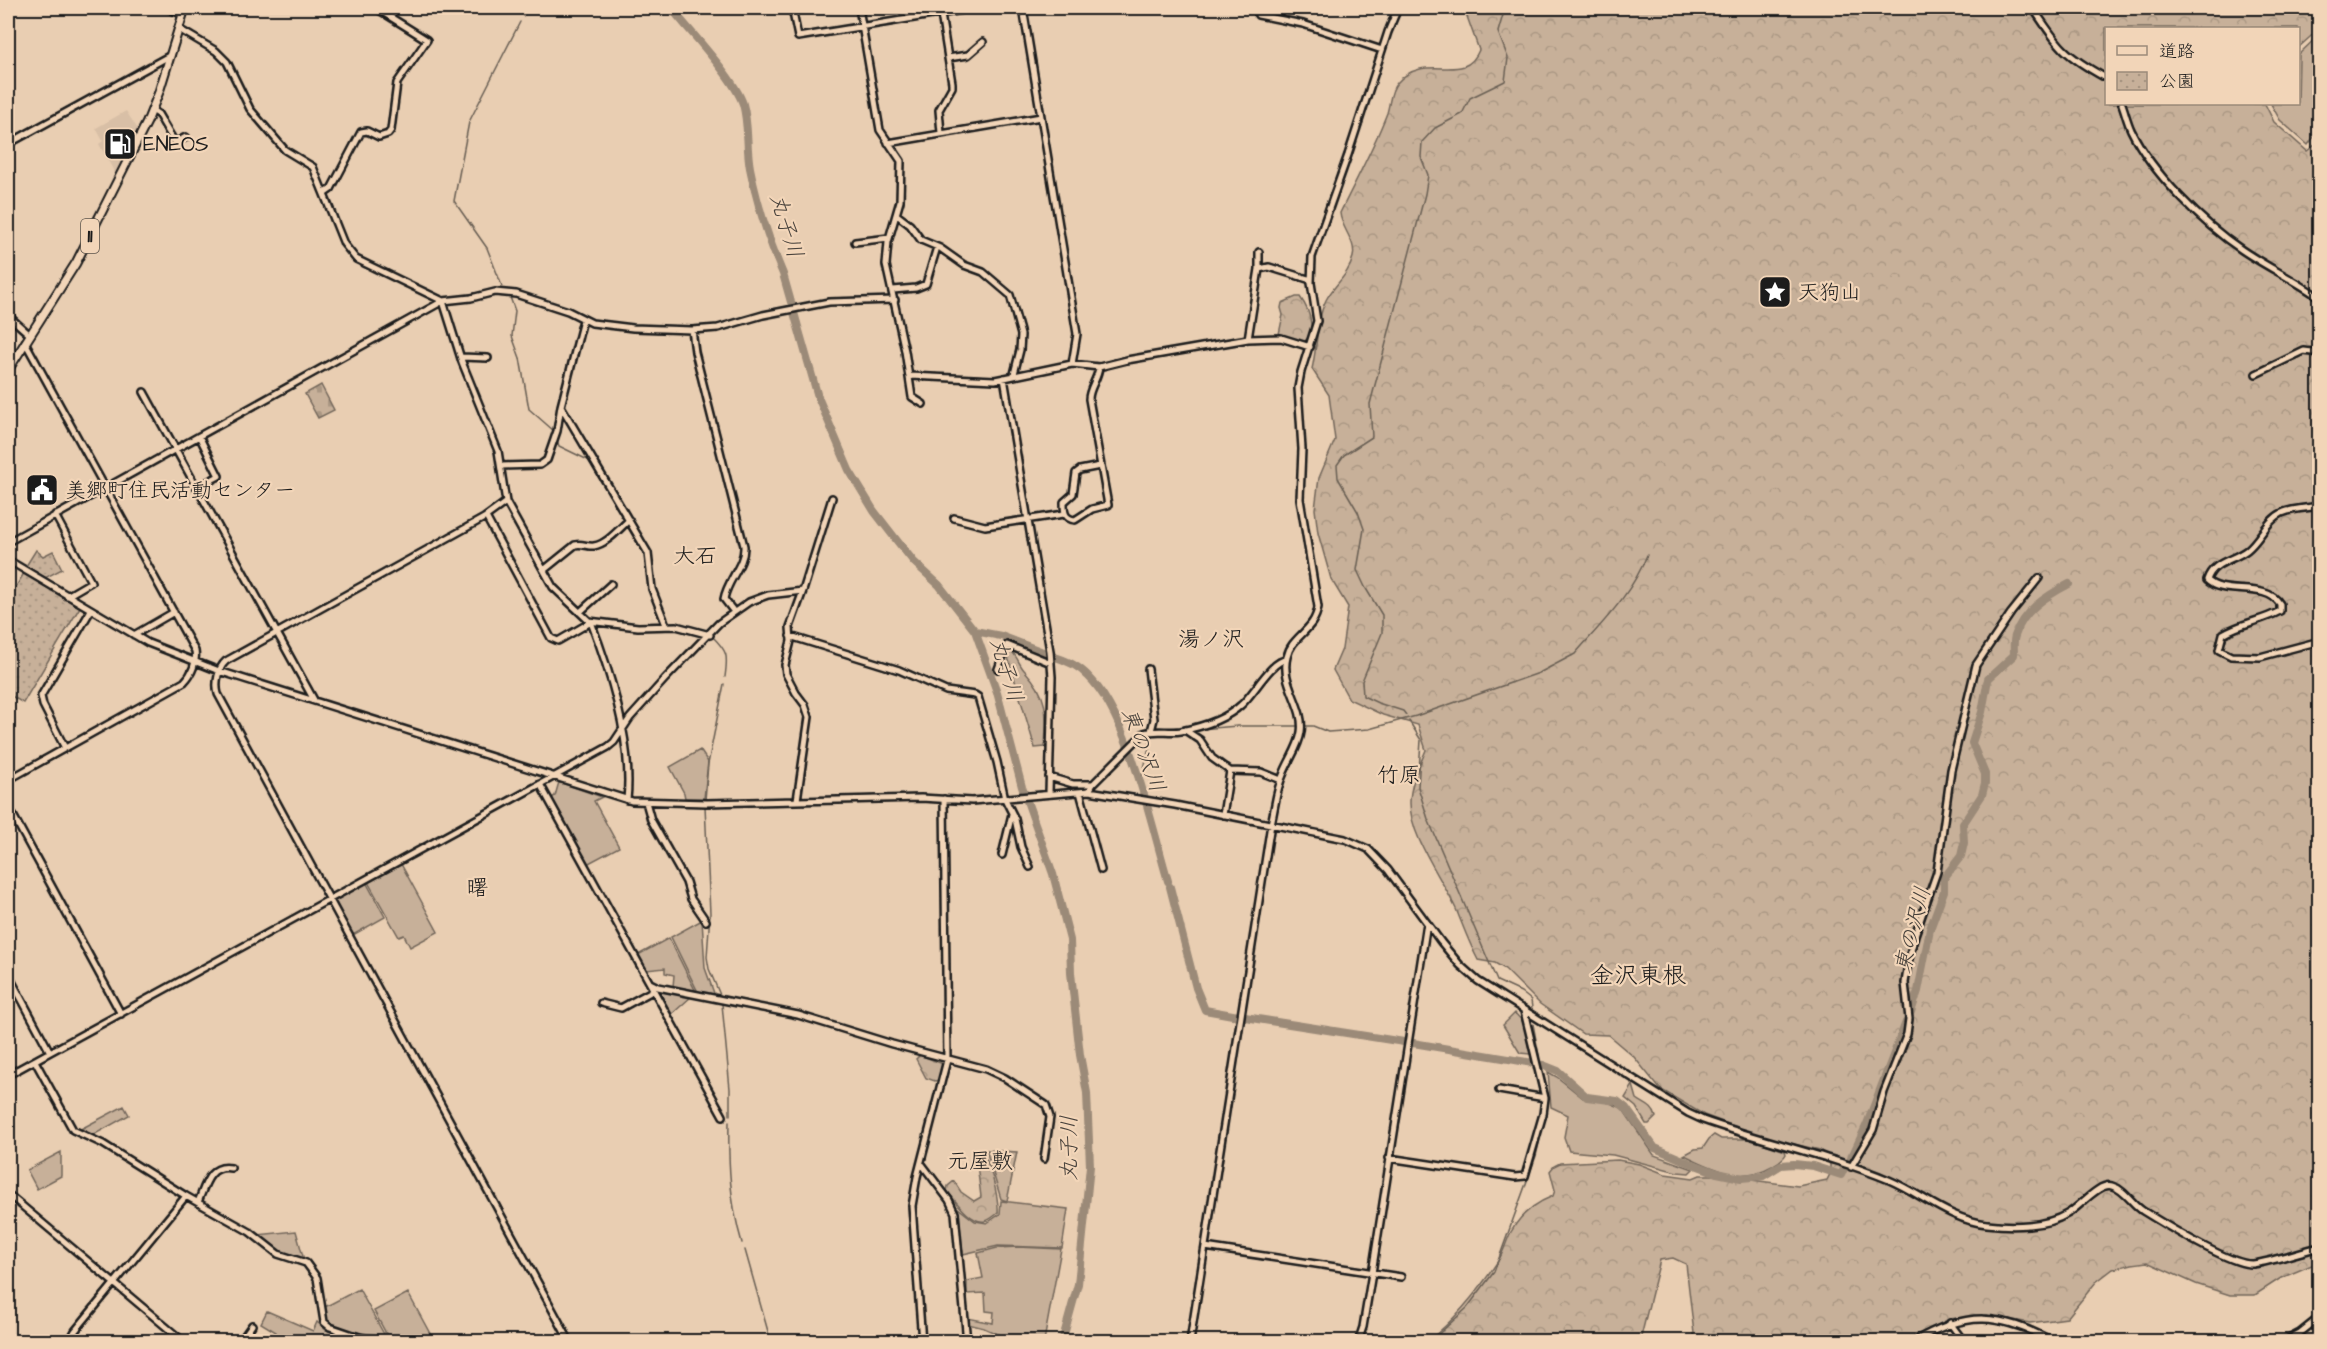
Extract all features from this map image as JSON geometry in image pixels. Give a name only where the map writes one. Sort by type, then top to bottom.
[{"type":"main road","name":"11","points":[[8,370],[76,263],[152,110],[184,11]]},
{"type":"street","points":[[167,8],[184,11]]},
{"type":"street","points":[[324,194],[331,189],[361,132],[367,131],[379,137],[388,134],[391,130],[397,83],[427,40],[376,8]]},
{"type":"street","points":[[792,8],[798,37],[862,27],[941,10],[975,8]]},
{"type":"street","points":[[859,8],[880,130],[901,161],[897,215],[889,238],[886,265],[910,376],[912,397],[923,404]]},
{"type":"street","points":[[1023,8],[1077,333],[1072,364]]},
{"type":"street","points":[[1190,1341],[1271,824],[1281,780],[1299,741],[1302,723],[1286,676],[1287,653],[1314,622],[1318,607],[1300,499],[1302,448],[1298,388],[1317,321],[1311,280],[1312,257],[1398,8]]},
{"type":"street","points":[[2033,8],[2048,33],[2067,54],[2105,77]]},
{"type":"street","points":[[941,10],[952,87],[939,110],[941,133]]},
{"type":"street","points":[[1258,15],[1303,24],[1382,50]]},
{"type":"street","points":[[179,29],[216,51],[227,62],[250,109],[285,150],[313,167],[344,244],[356,259],[443,301],[461,357],[498,451],[506,502],[553,587],[591,622],[608,669],[622,729],[627,758],[627,800]]},
{"type":"street","points":[[948,58],[968,55],[983,42]]},
{"type":"street","points":[[8,144],[171,55]]},
{"type":"street","points":[[2122,105],[2131,129],[2144,151],[2176,193],[2201,219],[2242,250],[2319,298]]},
{"type":"street","points":[[152,110],[158,114],[175,143],[186,137]]},
{"type":"street","points":[[888,143],[1041,117]]},
{"type":"street","points":[[897,215],[910,225],[921,240],[937,247],[964,265],[989,276],[1010,295],[1021,335],[1014,375]]},
{"type":"street","points":[[855,242],[889,238]]},
{"type":"street","points":[[892,290],[916,288],[926,284],[937,247]]},
{"type":"street","points":[[1248,339],[1259,270],[1259,252]]},
{"type":"street","points":[[1259,270],[1269,267],[1311,280]]},
{"type":"street","points":[[8,542],[443,301],[471,298],[495,292],[516,294],[568,311],[583,320],[615,326],[692,330],[718,328],[763,315],[830,302],[895,300]]},
{"type":"street","points":[[8,310],[12,319],[30,335]]},
{"type":"street","points":[[501,466],[540,465],[548,460],[583,320]]},
{"type":"street","points":[[692,330],[695,352],[744,546],[744,558],[725,591],[724,599],[734,612]]},
{"type":"street","points":[[910,376],[984,381],[1072,364],[1099,367],[1248,339],[1281,338],[1310,347]]},
{"type":"street","points":[[8,780],[184,682],[195,663],[195,651],[25,342]]},
{"type":"street","points":[[2256,374],[2304,351],[2319,353]]},
{"type":"street","points":[[461,357],[488,358]]},
{"type":"street","points":[[1099,367],[1098,375],[1089,393],[1108,505],[1092,509],[1075,520],[1069,519],[1064,514],[1064,502],[1074,494],[1076,473],[1100,466]]},
{"type":"street","points":[[1004,378],[1051,663],[1047,794]]},
{"type":"street","points":[[144,392],[177,448],[314,700]]},
{"type":"street","points":[[561,406],[648,553],[652,589],[666,625]]},
{"type":"street","points":[[198,487],[221,478],[199,436]]},
{"type":"street","points":[[798,800],[809,717],[805,705],[786,674],[785,658],[792,619],[832,498]]},
{"type":"street","points":[[506,502],[486,517],[226,661],[219,671],[216,686],[218,694],[570,1341]]},
{"type":"street","points":[[2319,507],[2283,513],[2275,517],[2251,546],[2213,569],[2207,580],[2216,587],[2251,590],[2274,598],[2280,604],[2280,612],[2223,634],[2219,650],[2231,656],[2260,657],[2319,641]]},
{"type":"street","points":[[954,518],[985,526],[1064,514]]},
{"type":"street","points":[[55,515],[90,582],[67,596]]},
{"type":"street","points":[[486,517],[551,638],[558,641],[591,622],[609,622],[638,627],[676,626],[710,635]]},
{"type":"street","points":[[544,570],[575,545],[595,546],[629,520]]},
{"type":"street","points":[[8,560],[134,635],[171,654],[627,800],[646,802],[1005,799],[1089,791],[1138,798],[1345,839],[1368,849],[1388,870],[1460,965],[1478,981],[1695,1117],[1851,1167],[1906,1188],[1949,1213],[1984,1224],[2019,1225],[2054,1220],[2077,1208],[2107,1185],[2114,1186],[2142,1210],[2211,1249],[2238,1261],[2252,1264],[2319,1247]]},
{"type":"street","points":[[1851,1167],[1873,1130],[1884,1092],[1907,1034],[1909,1019],[1905,983],[1908,963],[1915,935],[1937,872],[1951,770],[1976,665],[2011,613],[2039,578]]},
{"type":"street","points":[[580,612],[612,584]]},
{"type":"street","points":[[8,1075],[608,747],[665,678],[710,635],[719,623],[749,602],[768,595],[803,591]]},
{"type":"street","points":[[65,748],[43,705],[41,696],[91,610]]},
{"type":"street","points":[[134,635],[174,612]]},
{"type":"street","points":[[790,636],[899,670],[946,692],[975,694],[978,697],[997,762],[1005,799],[1017,825],[1021,847],[1030,867]]},
{"type":"street","points":[[998,669],[1007,645],[1051,663]]},
{"type":"street","points":[[1089,791],[1125,750],[1144,733],[1185,730],[1221,718],[1250,697],[1277,662],[1286,660]]},
{"type":"street","points":[[1148,669],[1154,719],[1151,731]]},
{"type":"street","points":[[1185,730],[1200,740],[1212,758],[1230,771],[1260,772],[1281,780]]},
{"type":"street","points":[[1223,814],[1230,771]]},
{"type":"street","points":[[1049,777],[1073,784],[1093,784]]},
{"type":"street","points":[[540,784],[723,1116]]},
{"type":"street","points":[[1080,792],[1101,870]]},
{"type":"street","points":[[922,1341],[912,1206],[947,1060],[945,799]]},
{"type":"street","points":[[646,802],[651,820],[686,882],[691,899],[706,921]]},
{"type":"street","points":[[8,806],[121,1014]]},
{"type":"street","points":[[1002,855],[1012,814]]},
{"type":"street","points":[[1358,1341],[1363,1327],[1372,1273],[1427,923]]},
{"type":"street","points":[[8,974],[50,1052]]},
{"type":"street","points":[[650,983],[658,987],[798,1014],[947,1060],[986,1069],[1005,1078],[1046,1105],[1050,1117],[1044,1158]]},
{"type":"street","points":[[601,1003],[621,1008],[654,990]]},
{"type":"street","points":[[1389,1158],[1515,1177],[1525,1176],[1543,1114],[1545,1098],[1524,1011]]},
{"type":"street","points":[[34,1061],[73,1130],[103,1144],[186,1196],[250,1232],[278,1254],[306,1263],[317,1278],[322,1318],[330,1328],[360,1337],[361,1341]]},
{"type":"street","points":[[1499,1090],[1545,1098]]},
{"type":"street","points":[[921,1163],[949,1200],[955,1213],[967,1341]]},
{"type":"street","points":[[198,1202],[213,1171],[219,1166],[231,1168]]},
{"type":"street","points":[[8,1194],[184,1341]]},
{"type":"street","points":[[69,1341],[186,1196]]},
{"type":"street","points":[[1204,1246],[1401,1277]]},
{"type":"street","points":[[2283,1341],[2300,1333],[2319,1317]]},
{"type":"street","points":[[1913,1341],[1950,1323],[1986,1319],[2026,1327],[2054,1341]]},
{"type":"street","points":[[1950,1323],[1964,1341]]},
{"type":"street","points":[[240,1341],[252,1325]]},
{"type":"street","points":[[336,1341],[340,1331]]},
{"type":"shaded area","points":[[126,111],[139,131],[117,177],[99,144],[103,141],[96,128]]},
{"type":"green space","points":[[1464,8],[2319,8],[2319,29],[2300,46],[2300,27],[2105,27],[2105,105],[2266,105],[2274,122],[2307,151],[2319,142],[2319,1262],[2281,1278],[2255,1295],[2230,1295],[2196,1284],[2147,1262],[2132,1264],[2113,1269],[2096,1282],[2067,1318],[2030,1323],[1986,1315],[1949,1319],[1908,1341],[1695,1342],[1686,1264],[1673,1258],[1660,1260],[1640,1341],[1428,1341],[1457,1314],[1483,1283],[1500,1258],[1509,1235],[1523,1215],[1540,1202],[1553,1196],[1555,1190],[1550,1171],[1560,1163],[1618,1160],[1639,1164],[1665,1174],[1693,1178],[1700,1175],[1711,1175],[1798,1186],[1827,1180],[1830,1174],[1827,1156],[1820,1150],[1766,1138],[1704,1115],[1660,1089],[1634,1057],[1608,1035],[1583,1034],[1540,1004],[1505,969],[1495,963],[1478,960],[1456,909],[1421,843],[1411,816],[1412,789],[1426,750],[1418,725],[1383,715],[1349,699],[1333,670],[1342,649],[1348,607],[1331,579],[1318,533],[1315,509],[1319,478],[1335,440],[1329,395],[1312,369],[1323,307],[1329,295],[1345,275],[1353,257],[1353,246],[1340,213],[1387,113],[1393,89],[1397,83],[1408,74],[1420,69],[1464,66],[1472,61],[1479,50]]},
{"type":"green space","points":[[2319,35],[2319,130],[2308,145],[2280,120],[2272,105],[2300,105],[2300,53]]},
{"type":"green space","points":[[1300,297],[1304,303],[1311,324],[1308,337],[1297,346],[1287,343],[1279,334],[1283,315],[1282,303]]},
{"type":"green space","points":[[321,385],[334,410],[318,418],[305,394]]},
{"type":"green space","points":[[36,550],[43,556],[53,551],[62,569],[45,578],[26,566]]},
{"type":"green space","points":[[24,573],[80,607],[23,703],[8,694],[8,600]]},
{"type":"green space","points":[[1011,651],[1039,689],[1046,715],[1045,747],[1035,748],[1007,654]]},
{"type":"green space","points":[[700,750],[708,762],[704,798],[685,798],[670,767]]},
{"type":"green space","points":[[559,782],[602,797],[594,801],[619,847],[587,864],[550,799],[555,796]]},
{"type":"green space","points":[[401,864],[438,932],[410,947],[404,935],[399,937],[368,882]]},
{"type":"green space","points":[[366,882],[385,917],[353,935],[334,900]]},
{"type":"green space","points":[[702,920],[705,968],[715,996],[698,992],[671,937]]},
{"type":"green space","points":[[669,938],[696,992],[673,987],[674,975],[665,973],[665,968],[646,970],[638,955]]},
{"type":"green space","points":[[658,989],[692,996],[672,1014]]},
{"type":"green space","points":[[1515,1013],[1524,1023],[1530,1054],[1520,1053],[1503,1025]]},
{"type":"green space","points":[[920,1055],[943,1064],[939,1080],[926,1078],[916,1059]]},
{"type":"green space","points":[[1548,1072],[1583,1098],[1610,1103],[1622,1108],[1654,1155],[1693,1169],[1689,1173],[1677,1172],[1613,1155],[1569,1151],[1564,1137],[1568,1115],[1551,1107]]},
{"type":"green space","points":[[1633,1085],[1637,1099],[1655,1113],[1656,1117],[1649,1124],[1646,1124],[1636,1107],[1625,1098]]},
{"type":"green space","points":[[124,1106],[129,1115],[95,1134],[97,1139],[77,1131]]},
{"type":"green space","points":[[1714,1135],[1721,1139],[1751,1139],[1785,1151],[1786,1154],[1772,1166],[1749,1174],[1727,1172],[1684,1155],[1695,1149],[1703,1148]]},
{"type":"green space","points":[[986,1150],[1017,1152],[1007,1201],[1001,1199]]},
{"type":"green space","points":[[979,1151],[987,1161],[998,1207],[998,1213],[985,1221],[974,1219],[947,1191],[948,1186],[954,1181],[961,1192],[974,1201],[981,1197],[976,1156],[976,1152]]},
{"type":"green space","points":[[61,1152],[61,1176],[37,1189],[27,1170]]},
{"type":"green space","points":[[1001,1201],[1068,1209],[1062,1248],[998,1246],[963,1254],[958,1208],[975,1221],[987,1223],[1000,1214]]},
{"type":"green space","points":[[296,1231],[304,1260],[276,1251],[257,1235]]},
{"type":"green space","points":[[997,1248],[1061,1249],[1044,1341],[1013,1341],[984,1328],[968,1324],[967,1318],[993,1323],[994,1312],[986,1311],[985,1293],[967,1294],[967,1281],[983,1278],[978,1253]]},
{"type":"green space","points":[[359,1289],[385,1336],[346,1329],[325,1319],[323,1308]]},
{"type":"green space","points":[[408,1293],[434,1341],[411,1341],[387,1335],[374,1311]]},
{"type":"green space","points":[[267,1311],[313,1331],[317,1322],[326,1330],[337,1333],[333,1341],[271,1341],[276,1332],[261,1323]]},
{"type":"waterway","points":[[523,16],[528,8]]},
{"type":"waterway","name":"丸子川","points":[[671,8],[721,68],[743,104],[750,168],[756,195],[783,274],[818,397],[849,470],[874,511],[914,562],[939,585],[975,631],[997,692],[1022,787],[1053,874],[1070,940],[1071,973],[1080,1055],[1087,1093],[1090,1166],[1078,1284],[1062,1342]]},
{"type":"waterway","points":[[1406,715],[1403,711],[1363,696],[1362,681],[1382,633],[1382,615],[1357,570],[1364,529],[1358,512],[1338,478],[1337,465],[1344,455],[1372,437],[1370,404],[1425,194],[1428,175],[1421,157],[1422,142],[1435,128],[1462,114],[1470,98],[1505,81],[1508,58],[1498,32],[1505,8]]},
{"type":"waterway","points":[[502,286],[487,248],[454,201],[469,122],[520,22]]},
{"type":"waterway","points":[[510,297],[515,311],[512,336],[520,358],[529,409],[554,431]]},
{"type":"waterway","points":[[557,440],[559,446],[590,461],[624,520]]},
{"type":"waterway","points":[[627,526],[646,558]]},
{"type":"waterway","points":[[1305,726],[1313,726],[1328,732],[1369,729],[1416,716],[1539,673],[1575,654],[1625,595],[1647,555]]},
{"type":"waterway","name":"東の沢川","points":[[1911,1012],[1918,991],[1930,929],[1944,891],[1944,878],[1961,856],[1964,843],[1963,824],[1982,795],[1985,783],[1985,774],[1972,743],[1982,712],[1988,679],[2014,655],[2015,636],[2023,619],[2037,605],[2069,584]]},
{"type":"waterway","points":[[651,592],[660,623]]},
{"type":"waterway","name":"東の沢川","points":[[975,631],[1001,636],[1043,652]]},
{"type":"waterway","points":[[712,636],[726,654],[725,677]]},
{"type":"waterway","name":"東の沢川","points":[[1052,656],[1072,663],[1084,672],[1103,694],[1115,717],[1137,772],[1168,881]]},
{"type":"waterway","points":[[705,800],[708,764],[724,684]]},
{"type":"waterway","points":[[1409,721],[1421,740],[1418,787],[1428,819],[1497,981],[1521,992],[1531,1000],[1532,1008]]},
{"type":"waterway","points":[[1200,729],[1238,726],[1298,726]]},
{"type":"waterway","points":[[1140,786],[1152,734]]},
{"type":"waterway","points":[[705,806],[710,913],[707,957],[709,969],[720,995]]},
{"type":"waterway","name":"東の沢川","points":[[1170,887],[1196,988],[1205,1010],[1238,1016]]},
{"type":"waterway","points":[[722,1004],[730,1089],[730,1115]]},
{"type":"waterway","name":"東の沢川","points":[[1245,1017],[1404,1042]]},
{"type":"waterway","name":"東の沢川","points":[[1850,1161],[1867,1124],[1906,1022]]},
{"type":"waterway","points":[[1533,1024],[1539,1056]]},
{"type":"waterway","name":"東の沢川","points":[[1413,1043],[1533,1063]]},
{"type":"waterway","name":"東の沢川","points":[[1543,1065],[1558,1071],[1587,1097],[1617,1101],[1626,1108],[1655,1148],[1717,1173],[1741,1178],[1763,1176],[1781,1165],[1794,1164],[1813,1166],[1841,1175],[1843,1171]]},
{"type":"waterway","points":[[1430,1342],[1467,1308],[1494,1272],[1536,1156],[1547,1108],[1546,1086]]},
{"type":"waterway","points":[[729,1122],[731,1183],[742,1243]]},
{"type":"waterway","points":[[745,1250],[771,1342]]},
{"type":"place","name":"ENEOS","points":[[120,144]]},
{"type":"place","name":"天狗山","points":[[1775,292]]},
{"type":"place","name":"美郷町住民活動センター","points":[[42,490]]},
{"type":"district","name":"大石","points":[[695,556]]},
{"type":"district","name":"湯ノ沢","points":[[1211,639]]},
{"type":"district","name":"竹原","points":[[1399,775]]},
{"type":"district","name":"曙","points":[[477,888]]},
{"type":"district","name":"金沢東根","points":[[1638,976]]},
{"type":"district","name":"元屋敷","points":[[980,1161]]}]
